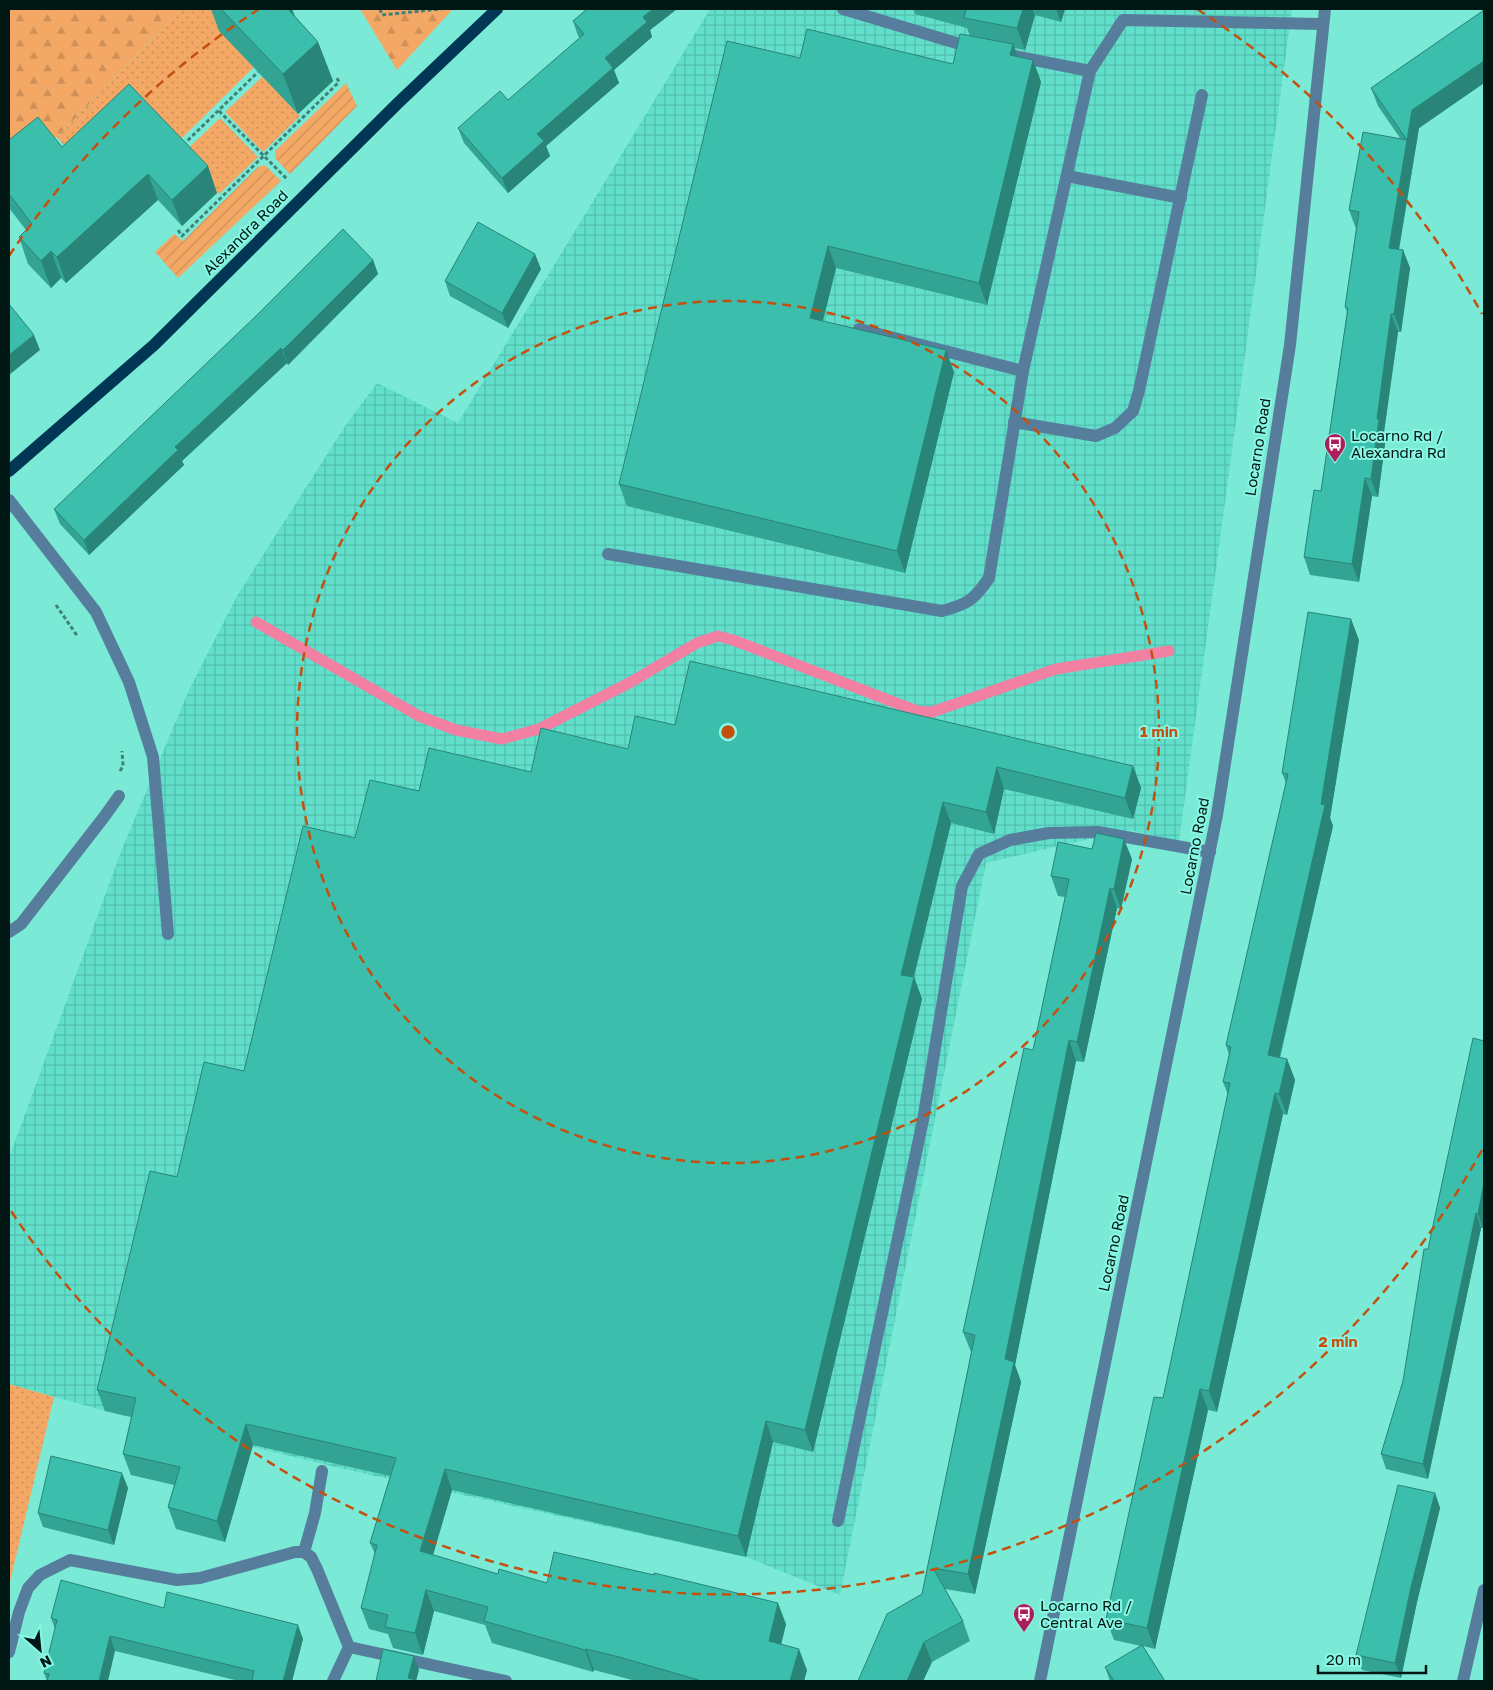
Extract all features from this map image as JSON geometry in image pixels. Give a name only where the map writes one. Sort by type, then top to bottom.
[{"type":"main road","name":"Alexandra Road","points":[[9,471],[154,345],[497,9]]},
{"type":"street","points":[[843,9],[970,48],[1090,71]]},
{"type":"street","name":"Locarno Road","points":[[1040,1681],[1219,805],[1290,344],[1325,9]]},
{"type":"street","points":[[608,554],[942,611],[964,605],[978,594],[990,578],[1023,371],[1090,71],[1123,15],[1322,24]]},
{"type":"street","points":[[1014,422],[1096,436],[1115,428],[1132,411],[1139,391],[1202,96]]},
{"type":"street","points":[[1067,176],[1181,198]]},
{"type":"street","points":[[859,328],[1023,371]]},
{"type":"street","points":[[9,500],[96,612],[128,682],[153,757],[168,934]]},
{"type":"street","points":[[9,932],[21,924],[116,800]]},
{"type":"street","points":[[838,1521],[923,1120],[962,886],[979,854],[1010,840],[1049,833],[1098,832],[1210,852]]},
{"type":"street","points":[[304,1552],[315,1513],[322,1471]]},
{"type":"street","points":[[9,1652],[19,1612],[28,1588],[40,1575],[70,1560],[177,1580],[200,1578],[295,1552],[304,1552],[311,1557],[317,1569],[349,1647],[334,1681]]},
{"type":"street","points":[[1463,1681],[1484,1590]]},
{"type":"street","points":[[349,1647],[506,1681]]},
{"type":"path","points":[[380,9],[382,15],[441,9]]},
{"type":"path","points":[[177,151],[258,72]]},
{"type":"path","points":[[178,230],[182,236],[339,82],[336,76]]},
{"type":"path","points":[[219,111],[304,196]]},
{"type":"path","points":[[53,601],[80,641]]},
{"type":"path","points":[[116,800],[114,784],[123,766],[122,746]]},
{"type":"shaded area","points":[[710,9],[1292,9],[1179,841],[1129,830],[986,863],[840,1595],[746,1557],[344,1469],[105,1411],[9,1384],[9,1158],[122,849],[189,690],[237,596],[345,426],[377,383],[458,423]]},
{"type":"green space","points":[[9,9],[181,9],[57,137],[9,174]]},
{"type":"green space","points":[[181,9],[243,9],[254,67],[173,147],[81,165],[57,137]]},
{"type":"green space","points":[[360,9],[453,9],[397,70]]},
{"type":"green space","points":[[263,76],[300,116],[263,152],[225,112]]},
{"type":"green space","points":[[346,83],[357,106],[290,174],[275,158],[275,151]]},
{"type":"green space","points":[[220,118],[258,157],[219,194],[181,155]]},
{"type":"green space","points":[[265,165],[281,181],[178,278],[155,252],[174,234],[183,241],[258,167]]},
{"type":"green space","points":[[9,1384],[54,1397],[9,1586]]},
{"type":"building","points":[[221,9],[288,9],[318,42],[283,74]]},
{"type":"building","points":[[587,9],[653,9],[643,17],[647,22],[605,58],[613,68],[537,134],[544,141],[502,178],[458,128],[500,91],[508,100],[584,34],[573,21]]},
{"type":"building","points":[[966,9],[1023,9],[1017,28],[964,18]]},
{"type":"building","points":[[1484,10],[1484,61],[1412,110],[1407,140],[1371,88]]},
{"type":"building","points":[[807,29],[953,64],[960,34],[1013,44],[1010,55],[1033,60],[979,283],[828,246],[810,318],[946,350],[897,551],[619,484],[727,41],[800,58]]},
{"type":"building","points":[[129,84],[208,166],[172,200],[148,174],[57,257],[51,251],[41,261],[19,237],[32,224],[9,194],[9,140],[38,117],[62,147]]},
{"type":"building","points":[[1363,132],[1407,140],[1389,248],[1403,250],[1394,314],[1391,314],[1371,479],[1365,478],[1352,564],[1304,557],[1314,490],[1321,491],[1348,308],[1345,307],[1359,212],[1349,210]]},
{"type":"building","points":[[478,222],[535,254],[502,313],[445,281]]},
{"type":"building","points":[[343,229],[373,260],[283,350],[281,348],[175,447],[178,450],[84,540],[54,509],[257,315]]},
{"type":"building","points":[[9,304],[34,335],[9,355]]},
{"type":"building","points":[[1308,612],[1351,619],[1321,804],[1325,805],[1268,1055],[1287,1059],[1279,1094],[1275,1093],[1209,1391],[1200,1389],[1147,1628],[1106,1619],[1154,1397],[1163,1398],[1230,1083],[1223,1082],[1231,1047],[1226,1045],[1288,774],[1282,773]]},
{"type":"building","points":[[690,661],[1133,766],[1125,798],[997,767],[986,812],[943,802],[901,975],[914,977],[805,1430],[766,1421],[738,1536],[445,1469],[420,1551],[498,1574],[499,1569],[547,1583],[554,1552],[654,1575],[654,1573],[778,1603],[769,1641],[799,1649],[790,1681],[702,1681],[484,1621],[488,1607],[426,1590],[415,1633],[385,1627],[388,1615],[361,1608],[377,1545],[370,1543],[396,1458],[246,1424],[217,1521],[168,1507],[180,1467],[123,1454],[136,1398],[97,1390],[150,1171],[177,1177],[204,1062],[244,1071],[303,826],[355,838],[370,780],[419,791],[429,748],[531,772],[541,728],[628,749],[635,716],[675,725]]},
{"type":"building","points":[[1096,833],[1124,839],[1114,889],[1110,888],[1077,1042],[1069,1040],[1005,1359],[1014,1362],[968,1574],[933,1568],[963,1621],[924,1642],[907,1681],[858,1681],[887,1614],[922,1594],[975,1335],[963,1332],[1024,1048],[1033,1050],[1069,879],[1051,876],[1058,842],[1092,849]]},
{"type":"building","points":[[1473,1038],[1484,1041],[1484,1183],[1423,1464],[1381,1454],[1403,1381],[1424,1249],[1428,1249]]},
{"type":"building","points":[[51,1456],[122,1473],[108,1530],[38,1513]]},
{"type":"building","points":[[1398,1485],[1435,1493],[1411,1587],[1395,1663],[1356,1655]]},
{"type":"building","points":[[61,1580],[164,1608],[167,1592],[298,1625],[283,1681],[252,1680],[254,1671],[110,1636],[99,1681],[47,1681],[49,1674],[44,1673],[57,1620],[51,1618]]},
{"type":"building","points":[[1142,1645],[1165,1681],[1114,1681],[1105,1667]]},
{"type":"building","points":[[383,1649],[414,1656],[408,1678],[420,1681],[376,1681]]},
{"type":"waterway","points":[[256,622],[419,716],[456,730],[502,739],[539,729],[631,682],[697,643],[718,636],[733,640],[917,711],[932,712],[1056,669],[1169,651]]},
{"type":"place","name":"Locarno Rd / Alexandra Rd","points":[[1335,463]]},
{"type":"place","name":"Locarno Rd / Central Ave","points":[[1024,1633]]}]
